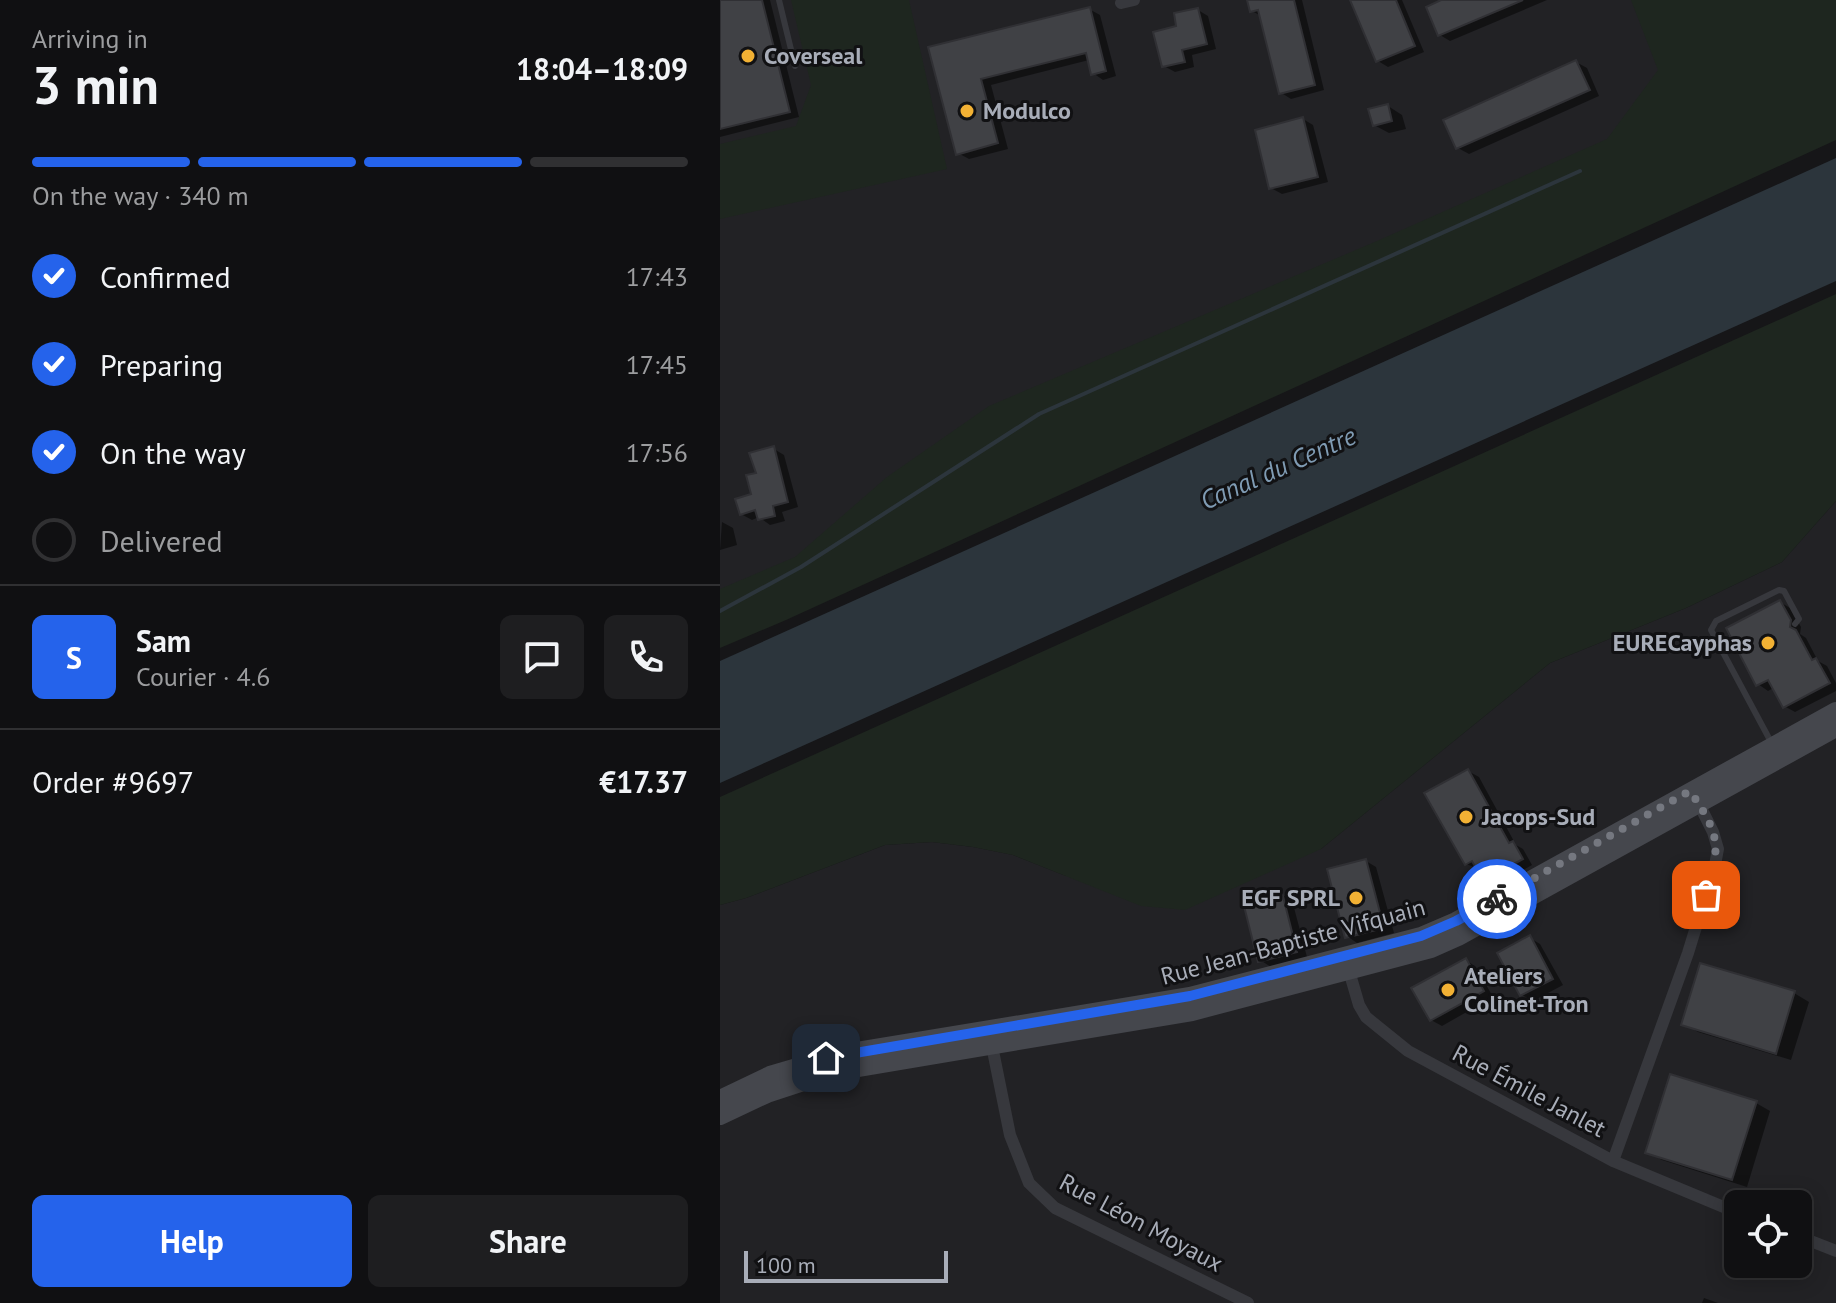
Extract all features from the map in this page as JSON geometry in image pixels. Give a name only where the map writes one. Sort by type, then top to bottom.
[{"type":"street","name":"Rue Jean-Baptiste Vifquain","points":[[720,1099],[770,1075],[832,1057],[1192,1012],[1347,964],[1445,944],[1695,798],[1773,746],[1836,711]]},
{"type":"street","name":"Rue Jean-Baptiste Vifquain","points":[[1695,798],[1836,728]]},
{"type":"street","points":[[1613,1161],[1688,953],[1715,865],[1718,849],[1713,832],[1695,798]]},
{"type":"street","name":"Rue Émile Janlet","points":[[1347,964],[1359,1005],[1366,1017],[1408,1051],[1613,1161],[1724,1207]]},
{"type":"street","name":"Rue Jean-Baptiste Vifquain","points":[[720,1116],[781,1088],[834,1072],[991,1038]]},
{"type":"street","name":"Rue Léon Moyaux","points":[[991,1038],[1010,1135],[1021,1168],[1035,1189],[1055,1208],[1248,1303]]},
{"type":"street","points":[[1812,1242],[1836,1251]]},
{"type":"lane","points":[[779,0],[795,66]]},
{"type":"lane","points":[[1773,746],[1711,630],[1716,621],[1779,590],[1784,591],[1799,619],[1795,624]]},
{"type":"shaded area","points":[[720,0],[1771,0],[1836,47],[720,638]]},
{"type":"shaded area","points":[[791,0],[909,0],[947,169],[720,219],[720,144],[796,126],[811,85]]},
{"type":"shaded area","points":[[1631,0],[1836,0],[1836,140],[720,648],[720,589],[795,557],[887,477],[989,406],[1377,241],[1607,139],[1658,70]]},
{"type":"shaded area","points":[[1836,294],[1836,501],[1782,562],[1686,608],[1550,663],[1321,849],[1185,910],[1141,906],[1013,855],[932,842],[885,845],[720,905],[720,797]]},
{"type":"shaded area","points":[[1836,501],[1836,1303],[720,1303],[720,905],[885,845],[932,842],[973,847],[1013,855],[1066,876],[1321,849],[1550,663],[1686,608],[1782,562]]},
{"type":"water","name":"Canal du Centre","points":[[1836,158],[1836,281],[720,783],[720,661]]},
{"type":"building","name":"Coverseal","points":[[720,0],[762,0],[790,112],[720,129]]},
{"type":"building","points":[[1247,0],[1294,0],[1315,85],[1279,94],[1258,10],[1250,12]]},
{"type":"building","points":[[1350,0],[1396,0],[1415,46],[1376,62]]},
{"type":"building","points":[[1441,0],[1523,0],[1438,36],[1426,7]]},
{"type":"building","name":"Modulco","points":[[1090,7],[1106,71],[1091,75],[1086,53],[981,79],[998,143],[956,155],[928,47]]},
{"type":"building","points":[[1198,8],[1207,44],[1182,50],[1185,62],[1162,67],[1153,32],[1176,26],[1174,13]]},
{"type":"building","points":[[1576,60],[1590,90],[1456,149],[1443,120]]},
{"type":"building","points":[[1388,104],[1392,121],[1373,126],[1368,109]]},
{"type":"building","points":[[1303,117],[1318,177],[1269,189],[1255,130]]},
{"type":"building","points":[[774,446],[788,502],[773,506],[775,516],[758,520],[755,510],[740,515],[735,499],[751,494],[746,475],[756,473],[749,453]]},
{"type":"building","name":"EURECayphas","points":[[1780,600],[1791,620],[1790,627],[1796,630],[1812,660],[1816,658],[1830,683],[1783,708],[1768,680],[1756,686],[1726,628]]},
{"type":"building","name":"Jacops-Sud","points":[[1468,769],[1509,843],[1513,841],[1523,859],[1483,881],[1472,861],[1465,865],[1424,793]]},
{"type":"building","name":"EGF SPRL","points":[[1366,859],[1384,928],[1345,938],[1327,869]]},
{"type":"building","points":[[1282,892],[1297,952],[1258,962],[1243,902]]},
{"type":"building","points":[[1530,935],[1553,979],[1520,996],[1497,953]]},
{"type":"building","name":"Ateliers Colinet-Tron","points":[[1466,958],[1484,991],[1430,1021],[1411,988]]},
{"type":"building","points":[[1700,963],[1795,991],[1776,1054],[1681,1025]]},
{"type":"building","points":[[1670,1074],[1757,1101],[1732,1180],[1645,1153]]},
{"type":"waterway","points":[[720,611],[801,567],[1039,414],[1580,171]]},
{"type":"way so far","points":[[1497,899],[1690,791],[1707,818],[1718,849],[1706,895]]},
{"type":"place","name":"Coverseal","points":[[748,56]]},
{"type":"place","name":"Modulco","points":[[967,111]]},
{"type":"place","name":"EURECayphas","points":[[1768,643]]},
{"type":"place","name":"Jacops-Sud","points":[[1466,817]]},
{"type":"place","name":"EGF SPRL","points":[[1356,898]]},
{"type":"place","name":"Ateliers Colinet-Tron","points":[[1448,990]]},
{"type":"route","points":[[826,1058],[1190,996],[1421,936],[1497,899]]}]
